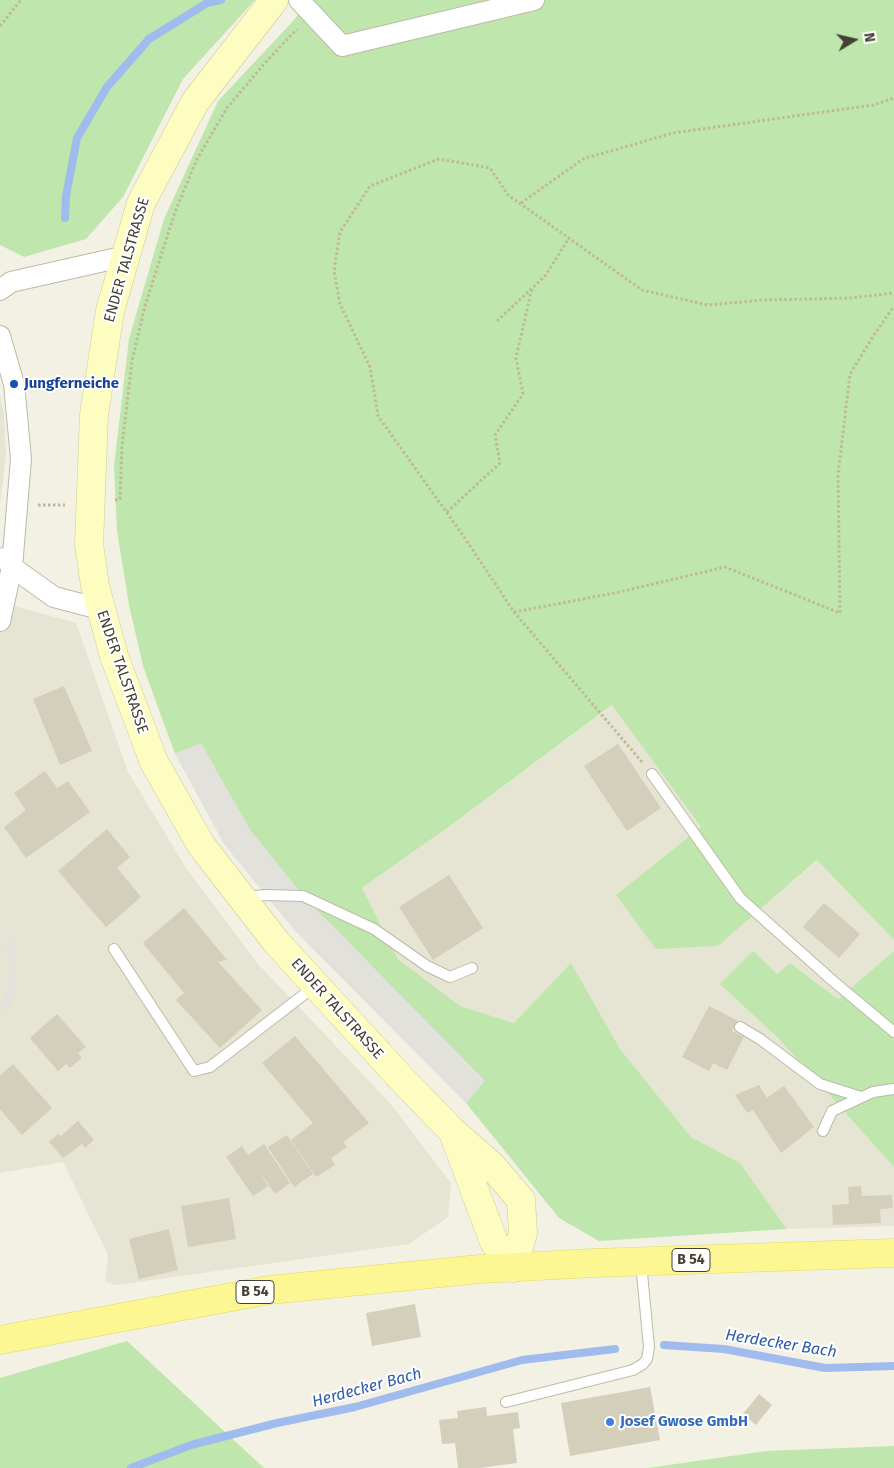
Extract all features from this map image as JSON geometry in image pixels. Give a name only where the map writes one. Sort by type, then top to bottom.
[{"type":"main road","name":"ENDER TALSTRASSE","points":[[274,0],[195,102],[141,203],[110,311],[94,415],[90,506],[89,544],[100,609],[114,656],[154,762],[201,846],[277,943],[399,1076],[452,1131],[492,1166],[521,1200],[523,1233],[512,1268]]},
{"type":"main road","name":"ENDER TALSTRASSE","points":[[452,1131],[494,1242],[512,1268]]},
{"type":"main road","name":"B 54","points":[[0,1340],[269,1290],[480,1269],[894,1253]]},
{"type":"street","points":[[305,7],[342,46],[534,0]]},
{"type":"street","points":[[0,290],[11,282],[126,256]]},
{"type":"street","points":[[0,336],[14,384],[21,459],[18,505],[6,560],[0,621]]},
{"type":"street","points":[[6,560],[54,597],[100,609]]},
{"type":"lane","points":[[652,774],[740,898],[833,981],[894,1032]]},
{"type":"lane","points":[[240,897],[265,895],[303,896],[374,929],[427,966],[450,978],[472,968]]},
{"type":"lane","points":[[114,949],[194,1071],[210,1067],[316,985]]},
{"type":"lane","points":[[740,1027],[760,1039],[820,1084],[860,1097]]},
{"type":"lane","points":[[823,1130],[832,1111],[873,1092],[894,1089]]},
{"type":"lane","points":[[506,1402],[633,1370],[643,1364],[647,1359],[649,1347],[641,1262]]},
{"type":"path","points":[[0,26],[21,0]]},
{"type":"path","points":[[18,505],[90,506],[120,499],[122,446],[132,361],[145,306],[175,212],[197,159],[226,108],[265,64],[305,7]]},
{"type":"path","points":[[521,203],[583,159],[673,133],[873,105],[894,98]]},
{"type":"path","points":[[652,774],[514,612],[447,512],[378,416],[370,367],[340,304],[334,271],[340,232],[370,186],[439,158],[490,168],[508,195],[642,290],[708,304],[763,300],[850,298],[894,293]]},
{"type":"path","points":[[497,321],[545,276],[569,238]]},
{"type":"path","points":[[447,512],[500,463],[495,435],[523,394],[516,358],[532,288]]},
{"type":"path","points":[[514,612],[615,593],[725,567],[840,613],[838,475],[850,374],[894,306]]},
{"type":"shaded area","points":[[0,395],[4,415],[6,455],[0,504]]},
{"type":"shaded area","points":[[0,602],[76,623],[128,772],[186,868],[258,964],[389,1102],[451,1183],[448,1217],[409,1244],[116,1285],[105,1282],[108,1255],[63,1162],[0,1173]]},
{"type":"shaded area","points":[[613,705],[701,827],[617,895],[718,946],[818,860],[894,940],[894,951],[838,999],[790,963],[777,974],[721,984],[778,1038],[894,1167],[894,1226],[787,1229],[740,1163],[691,1137],[620,1049],[571,964],[514,1023],[460,1006],[398,959],[362,888],[454,823]]},
{"type":"shaded area","points":[[201,743],[250,830],[303,896],[485,1081],[466,1103],[295,931],[224,844],[175,754]]},
{"type":"shaded area","points":[[13,939],[17,976],[15,996],[7,1011],[0,1007],[8,990],[10,974],[6,941]]},
{"type":"green space","points":[[0,0],[255,0],[183,79],[123,197],[86,239],[24,257],[0,245]]},
{"type":"green space","points":[[309,0],[894,0],[894,940],[817,860],[718,946],[656,949],[616,895],[701,827],[612,705],[454,823],[362,888],[398,959],[460,1006],[514,1023],[571,963],[620,1049],[691,1137],[740,1163],[787,1229],[599,1241],[559,1218],[466,1103],[484,1081],[303,896],[250,830],[201,744],[175,754],[143,666],[129,605],[117,531],[114,466],[129,339],[164,219],[218,101],[294,20]]},
{"type":"green space","points":[[753,951],[777,974],[790,963],[838,999],[894,951],[894,1167],[778,1038],[720,984]]},
{"type":"green space","points":[[127,1341],[264,1468],[0,1468],[0,1378]]},
{"type":"green space","points":[[894,1446],[894,1468],[648,1468],[766,1451]]},
{"type":"building","points":[[64,686],[92,751],[60,765],[33,699]]},
{"type":"building","points":[[618,744],[661,808],[627,831],[584,766]]},
{"type":"building","points":[[45,771],[57,788],[68,781],[90,812],[26,858],[4,827],[26,810],[14,793]]},
{"type":"building","points":[[107,829],[130,857],[117,868],[141,897],[106,927],[58,871]]},
{"type":"building","points":[[449,875],[483,928],[433,960],[399,907]]},
{"type":"building","points":[[824,903],[860,934],[839,958],[803,927]]},
{"type":"building","points":[[184,908],[227,960],[218,962],[262,1010],[220,1048],[176,1000],[184,993],[143,943]]},
{"type":"building","points":[[709,1006],[738,1021],[732,1031],[744,1037],[727,1070],[713,1063],[709,1071],[682,1057]]},
{"type":"building","points":[[57,1014],[86,1047],[78,1053],[82,1058],[70,1068],[66,1064],[58,1071],[30,1038]]},
{"type":"building","points":[[295,1036],[369,1123],[343,1142],[347,1147],[331,1158],[335,1165],[316,1177],[291,1140],[313,1123],[262,1063]]},
{"type":"building","points":[[13,1064],[52,1108],[22,1135],[0,1109],[0,1076]]},
{"type":"building","points":[[759,1085],[767,1098],[784,1086],[814,1127],[781,1153],[753,1110],[747,1113],[735,1095]]},
{"type":"building","points":[[78,1121],[94,1140],[85,1148],[82,1144],[63,1158],[49,1142],[58,1134],[61,1136]]},
{"type":"building","points":[[287,1135],[313,1174],[294,1187],[268,1147]]},
{"type":"building","points":[[264,1144],[290,1183],[275,1194],[259,1171],[268,1186],[253,1196],[226,1157],[242,1146],[248,1155]]},
{"type":"building","points":[[861,1186],[862,1196],[892,1195],[893,1208],[880,1209],[881,1223],[833,1225],[832,1205],[849,1204],[848,1187]]},
{"type":"building","points":[[229,1198],[236,1239],[188,1247],[181,1206]]},
{"type":"building","points":[[169,1229],[178,1270],[139,1279],[129,1239]]},
{"type":"building","points":[[415,1304],[421,1337],[372,1346],[366,1313]]},
{"type":"building","name":"Josef Gwose GmbH","points":[[650,1387],[660,1440],[570,1456],[561,1403]]},
{"type":"building","points":[[759,1394],[772,1405],[756,1425],[743,1414]]},
{"type":"building","points":[[486,1407],[487,1416],[518,1412],[520,1428],[513,1429],[517,1463],[479,1468],[458,1468],[455,1443],[442,1444],[439,1420],[458,1418],[457,1411]]},
{"type":"waterway","points":[[65,218],[66,196],[77,138],[107,87],[149,39],[207,3],[221,0]]},
{"type":"waterway","name":"Herdecker Bach","points":[[664,1345],[724,1349],[825,1368],[894,1366]]},
{"type":"waterway","name":"Herdecker Bach","points":[[131,1468],[191,1445],[277,1423],[355,1407],[522,1360],[615,1349]]},
{"type":"place","name":"Jungferneiche","points":[[14,384]]},
{"type":"place","name":"Josef Gwose GmbH","points":[[610,1422]]}]
